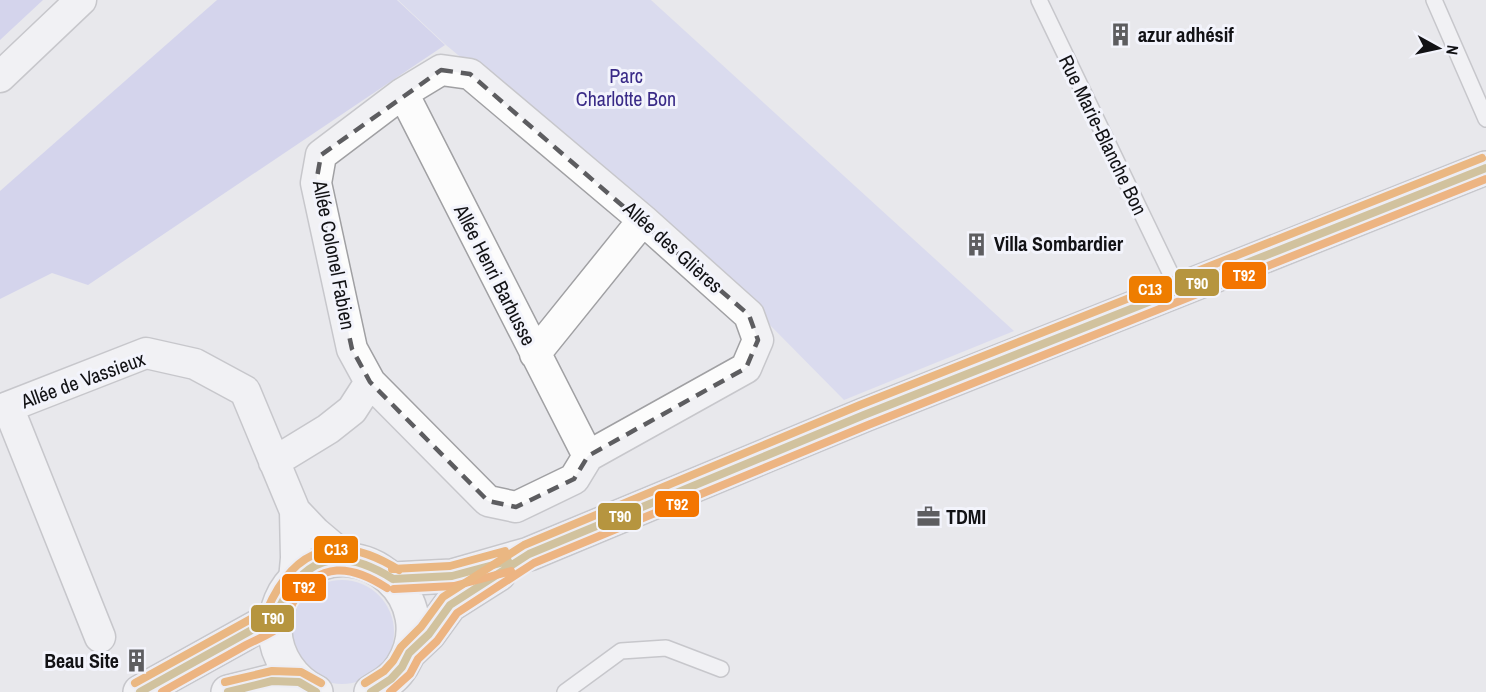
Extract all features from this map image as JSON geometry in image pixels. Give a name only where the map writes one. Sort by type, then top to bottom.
[{"type":"street","points":[[0,77],[81,0]]},
{"type":"street","name":"Allée des Glières","points":[[403,93],[441,70],[470,74],[643,220],[749,315],[758,340],[746,368],[588,456]]},
{"type":"street","name":"Allée Henri Barbusse","points":[[403,93],[588,456]]},
{"type":"street","name":"Allée Colonel Fabien","points":[[403,93],[321,155],[316,183],[352,349],[370,382],[488,501],[516,507],[574,479],[588,456]]},
{"type":"street","points":[[393,579],[452,576],[529,554],[864,415],[1173,279],[1486,168]]},
{"type":"street","points":[[536,354],[643,220]]},
{"type":"street","name":"Allée de Vassieux","points":[[4,409],[146,352],[195,364],[245,391],[295,511],[315,532],[347,559]]},
{"type":"street","points":[[274,462],[328,429],[352,410],[370,382]]},
{"type":"street","points":[[4,409],[100,637]]},
{"type":"street","name":"Allée de Vassieux","points":[[294,580],[295,511]]},
{"type":"street","points":[[409,652],[429,634],[450,605],[529,554]]},
{"type":"street","points":[[308,687],[284,663],[276,641],[275,617],[282,597],[294,580],[309,568],[327,561],[347,559],[379,568],[393,579],[407,601],[413,627],[409,652],[402,667],[384,688]]},
{"type":"street","points":[[140,692],[275,617]]},
{"type":"street","points":[[228,692],[272,681],[308,687]]},
{"type":"lane","name":"Rue Marie-Blanche Bon","points":[[1038,0],[1173,279]]},
{"type":"lane","points":[[1434,0],[1486,119]]},
{"type":"lane","points":[[565,692],[621,651],[666,648],[721,669]]},
{"type":"highlighted area","points":[[441,70],[470,74],[749,315],[758,340],[746,368],[588,456],[574,479],[516,507],[488,501],[370,382],[352,349],[316,183],[321,155]]},
{"type":"green space","name":"Parc Charlotte Bon","points":[[398,0],[651,0],[1014,331],[844,400],[764,319],[582,158],[446,45]]},
{"type":"green space","points":[[342,580],[362,584],[379,595],[390,612],[394,632],[390,652],[379,669],[362,680],[342,684],[322,680],[305,669],[294,652],[290,632],[294,612],[305,595],[322,584]]},
{"type":"shaded area","points":[[0,0],[43,0],[0,40]]},
{"type":"shaded area","points":[[217,0],[397,0],[445,45],[88,285],[52,273],[0,299],[0,191]]},
{"type":"transit line","name":"C13","points":[[365,683],[384,671],[443,597],[524,545],[860,405],[1482,158]]},
{"type":"transit line","name":"T90","points":[[371,692],[391,679],[402,667],[409,653],[429,634],[450,605],[529,554],[864,415],[1486,168]]},
{"type":"transit line","name":"T92","points":[[390,692],[410,674],[418,659],[437,641],[457,613],[534,563],[868,425],[1486,179]]},
{"type":"transit line","name":"C13","points":[[135,683],[267,610],[278,588],[291,571],[306,559],[321,552],[339,549],[357,552],[378,558],[399,570]]},
{"type":"transit line","name":"C13","points":[[392,569],[450,566],[505,551]]},
{"type":"transit line","name":"T90","points":[[140,692],[275,617],[285,597],[297,581],[309,569],[323,562],[338,560],[355,562],[373,568],[393,579]]},
{"type":"transit line","name":"T90","points":[[393,579],[452,576],[508,561]]},
{"type":"transit line","name":"T92","points":[[162,692],[278,628],[284,623],[292,604],[314,578],[337,570],[349,571],[374,580],[387,588]]},
{"type":"transit line","name":"T92","points":[[394,589],[454,586],[511,571]]},
{"type":"transit line","name":"C13","points":[[225,682],[272,671],[301,672],[321,683]]},
{"type":"transit line","name":"T90","points":[[228,692],[272,681],[299,682],[316,692]]},
{"type":"place","name":"azur adhésif","points":[[1120,35]]},
{"type":"place","name":"Villa Sombardier","points":[[976,244]]},
{"type":"place","name":"TDMI","points":[[928,517]]},
{"type":"place","name":"Beau Site","points":[[137,661]]}]
